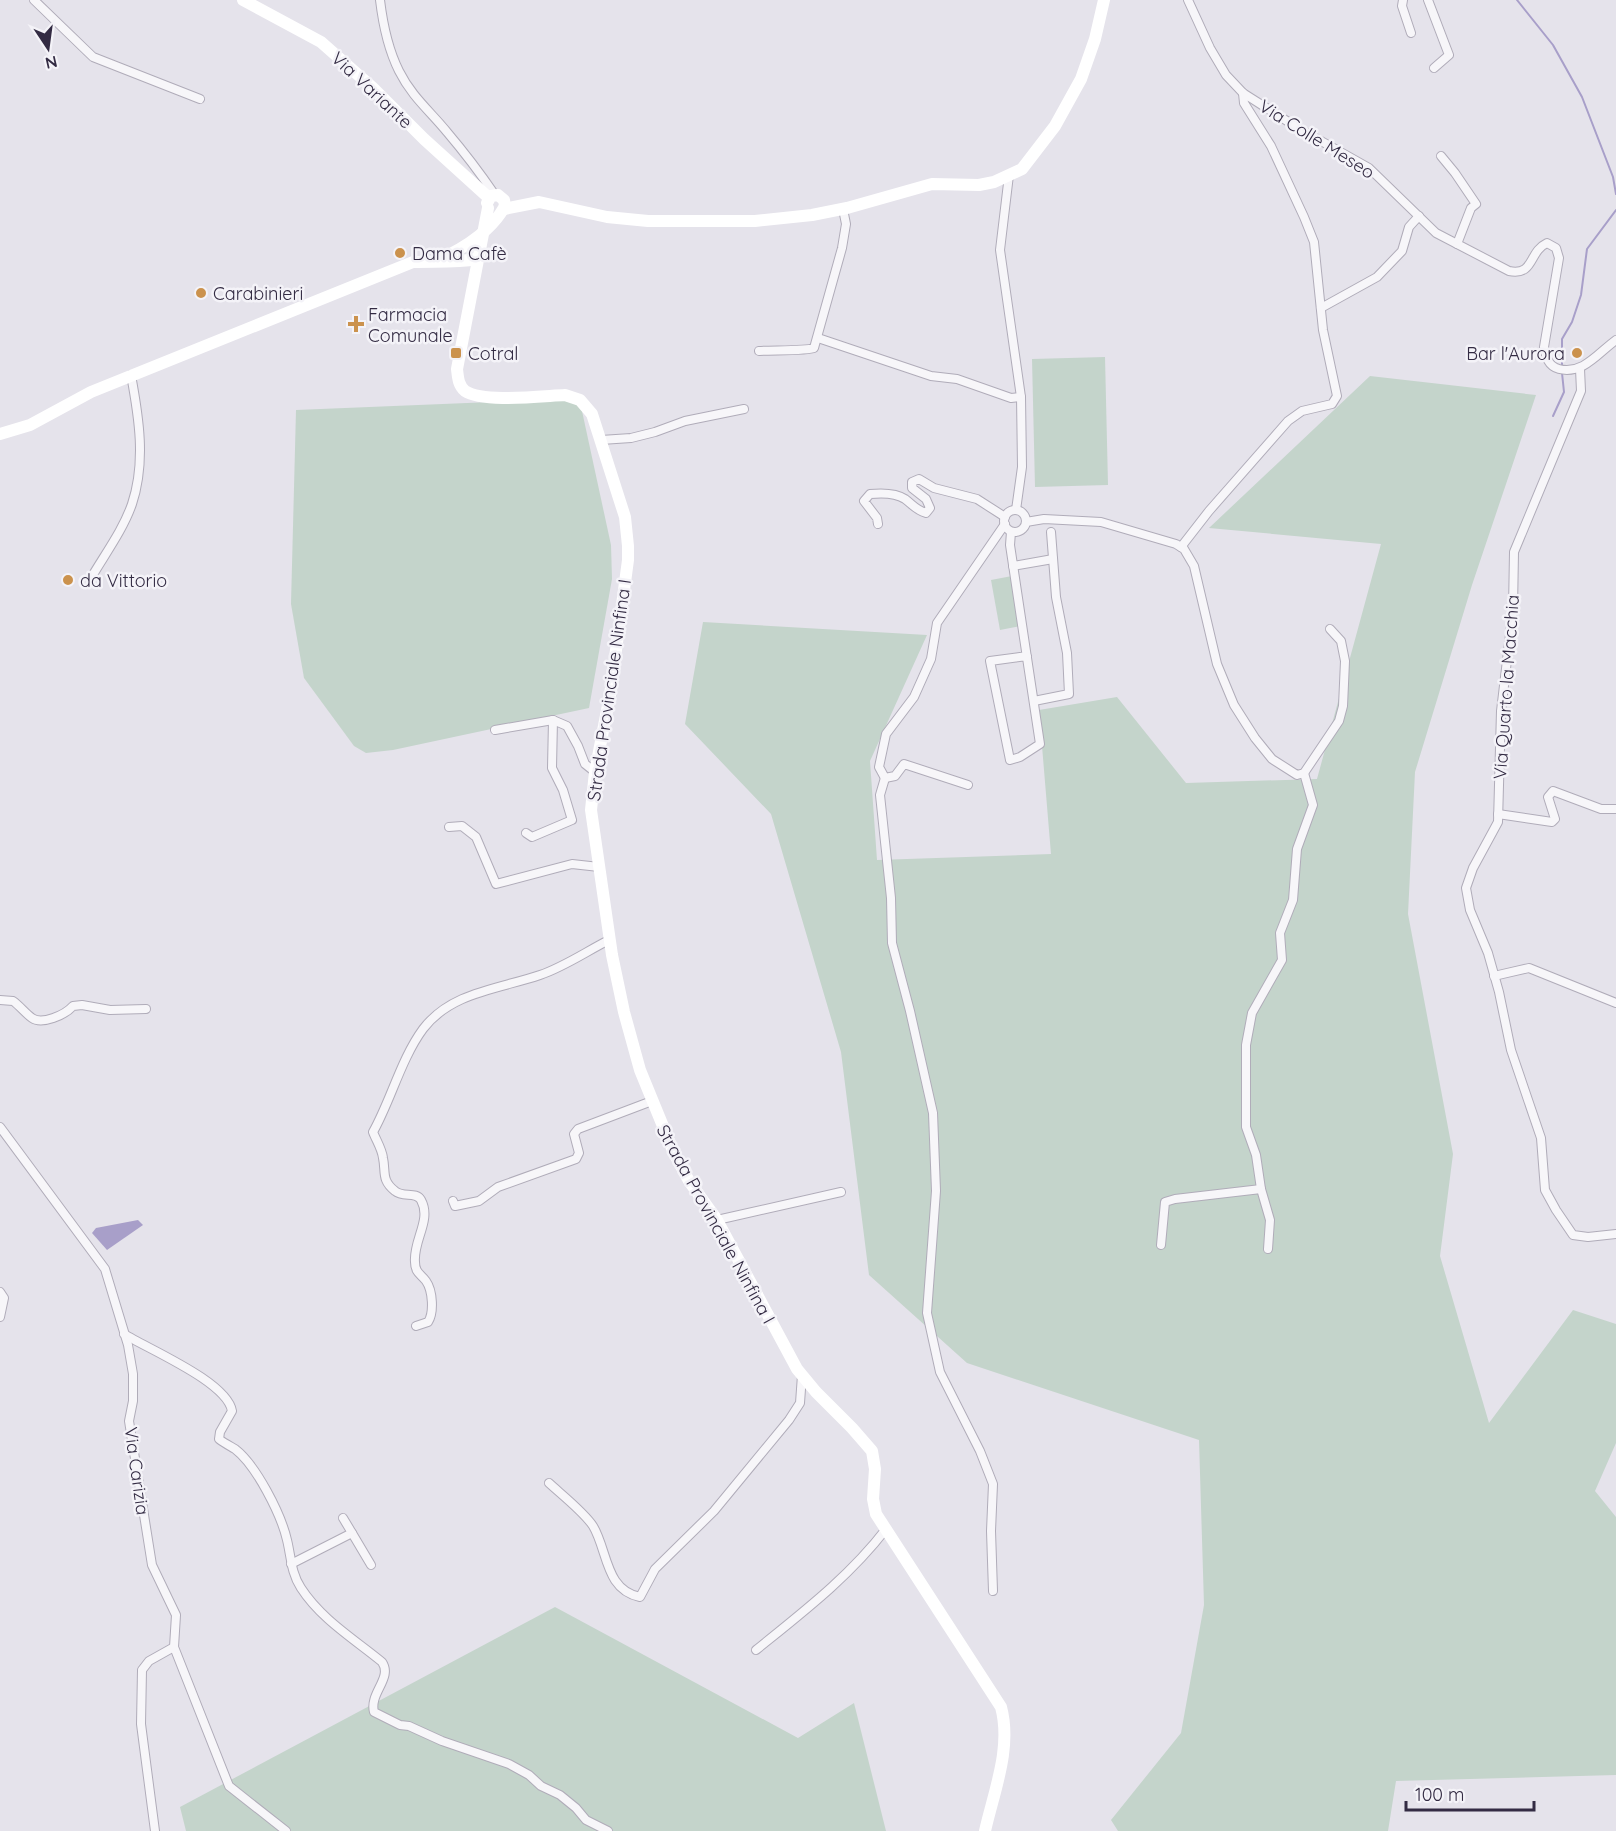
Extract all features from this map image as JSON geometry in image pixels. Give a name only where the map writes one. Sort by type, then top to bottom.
[{"type":"main road","name":"Via Variante","points":[[243,0],[321,42],[496,203]]},
{"type":"main road","points":[[455,257],[484,231],[496,203],[539,202],[607,217],[648,221],[754,221],[812,215],[843,209],[932,184],[979,185],[994,182],[1022,169],[1055,126],[1080,79],[1095,39],[1104,0]]},
{"type":"main road","name":"Strada Provinciale Ninfina I","points":[[484,231],[473,277],[457,369],[459,381],[464,390],[474,395],[576,397],[589,408],[624,517],[628,560],[610,695],[594,772],[591,810],[609,940],[624,1012],[640,1070],[665,1135],[682,1168],[717,1220],[770,1321],[802,1375],[872,1451],[874,1507],[1001,1707],[1004,1725],[1002,1758],[985,1831]]},
{"type":"main road","points":[[455,257],[473,277]]},
{"type":"main road","points":[[0,434],[30,425],[91,392],[131,375],[413,262],[455,257],[477,259]]},
{"type":"street","points":[[34,0],[93,57],[200,99]]},
{"type":"street","points":[[380,0],[389,49],[399,72],[414,96],[446,131],[496,203]]},
{"type":"street","name":"Via Colle Meseo","points":[[1188,0],[1210,48],[1226,75],[1243,93],[1298,128],[1370,168],[1436,233],[1509,271],[1519,273],[1526,269],[1540,246],[1547,243],[1556,248],[1559,258],[1544,347],[1547,360],[1554,367],[1568,371],[1580,369]]},
{"type":"street","points":[[1403,0],[1402,6],[1411,33]]},
{"type":"street","points":[[1428,0],[1449,55],[1434,68]]},
{"type":"street","points":[[1181,547],[1209,510],[1288,421],[1302,411],[1332,404],[1337,396],[1327,352],[1314,242],[1271,146],[1244,103],[1243,93]]},
{"type":"street","points":[[1441,156],[1476,204],[1471,208],[1457,244]]},
{"type":"street","points":[[1009,175],[999,250],[1022,397],[1022,467],[1016,510]]},
{"type":"street","points":[[759,351],[813,348],[818,338],[820,321],[842,248],[846,224],[843,209]]},
{"type":"street","points":[[1321,308],[1377,277],[1402,251],[1409,227],[1419,216]]},
{"type":"street","points":[[818,338],[931,376],[957,379],[1003,395],[1022,397]]},
{"type":"street","points":[[1580,369],[1616,340]]},
{"type":"street","name":"Via Quarto la Macchia","points":[[1580,369],[1581,392],[1514,552],[1513,609],[1501,711],[1498,822],[1473,868],[1466,888],[1470,910],[1488,953],[1511,1050],[1541,1138],[1545,1190],[1573,1235],[1588,1237],[1616,1234]]},
{"type":"street","points":[[91,578],[131,505],[137,481],[141,450],[131,375]]},
{"type":"street","points":[[601,440],[631,438],[686,421],[744,409]]},
{"type":"street","points":[[878,524],[877,518],[864,501],[870,494],[882,493],[903,498],[916,510],[926,513],[930,508],[926,499],[912,488],[912,482],[919,479],[934,488],[977,499],[1007,524],[1020,531],[1026,522],[1044,519],[1101,522],[1181,547],[1194,566],[1217,664],[1234,705],[1254,738],[1272,759],[1297,775],[1304,773],[1339,721],[1343,706],[1345,661],[1341,641],[1330,629]]},
{"type":"street","points":[[1016,510],[1024,515],[1026,522]]},
{"type":"street","points":[[993,1591],[993,1484],[980,1451],[940,1372],[927,1313],[936,1191],[933,1113],[892,943],[891,898],[880,795],[885,778],[879,767],[886,734],[914,697],[931,659],[937,623],[1007,524],[1010,512],[1016,510]]},
{"type":"street","points":[[1007,524],[1034,701],[1040,744],[1020,757],[1010,760],[990,661],[1027,656]]},
{"type":"street","points":[[1034,701],[1069,694],[1067,653],[1056,597],[1051,532]]},
{"type":"street","points":[[1013,566],[1053,559]]},
{"type":"street","points":[[495,730],[553,720],[567,726],[585,764],[594,772]]},
{"type":"street","points":[[526,833],[532,837],[572,820],[552,768],[553,720]]},
{"type":"street","points":[[885,778],[895,776],[904,764],[968,785]]},
{"type":"street","points":[[1268,1249],[1270,1220],[1261,1189],[1256,1155],[1246,1127],[1246,1045],[1252,1013],[1282,960],[1280,933],[1293,900],[1297,849],[1313,805],[1304,773]]},
{"type":"street","points":[[1498,814],[1552,822],[1556,819],[1548,797],[1553,791],[1601,809],[1616,809]]},
{"type":"street","points":[[449,826],[462,826],[476,837],[496,884],[572,864],[599,867]]},
{"type":"street","points":[[416,1326],[428,1322],[432,1311],[426,1281],[417,1272],[414,1261],[417,1238],[424,1223],[424,1211],[418,1197],[396,1192],[387,1181],[383,1171],[383,1158],[373,1132],[396,1081],[422,1030],[443,1008],[467,995],[543,974],[609,940]]},
{"type":"street","points":[[1494,976],[1529,968],[1616,1003]]},
{"type":"street","points":[[0,1000],[13,1001],[33,1019],[39,1021],[68,1011],[73,1006],[82,1005],[110,1010],[147,1009]]},
{"type":"street","points":[[453,1201],[455,1206],[479,1201],[498,1187],[576,1159],[579,1153],[574,1134],[578,1129],[652,1101]]},
{"type":"street","name":"Via Carizia","points":[[0,1126],[105,1269],[133,1374],[134,1401],[129,1421],[134,1457],[152,1565],[176,1616],[174,1647]]},
{"type":"street","points":[[1161,1245],[1165,1202],[1261,1189]]},
{"type":"street","points":[[717,1220],[841,1192]]},
{"type":"street","points":[[0,1292],[4,1298],[0,1317]]},
{"type":"street","points":[[124,1334],[193,1371],[226,1397],[232,1411],[220,1432],[219,1439],[236,1450],[251,1466],[266,1490],[287,1538],[293,1572],[301,1588],[332,1623],[386,1667],[385,1677],[374,1696],[374,1712],[400,1725],[409,1726],[442,1741],[509,1764],[529,1775],[541,1786],[560,1795],[586,1820],[608,1831]]},
{"type":"street","points":[[549,1483],[592,1525],[611,1576],[631,1595],[640,1597],[655,1569],[714,1511],[789,1420],[800,1403],[802,1375]]},
{"type":"street","points":[[343,1518],[371,1564]]},
{"type":"street","points":[[756,1650],[849,1572],[886,1529]]},
{"type":"street","points":[[291,1564],[352,1533]]},
{"type":"street","points":[[155,1831],[141,1725],[142,1670],[149,1661],[174,1647],[229,1786],[286,1831]]},
{"type":"shaded area","points":[[1105,357],[1108,485],[1035,487],[1032,359]]},
{"type":"shaded area","points":[[1370,376],[1536,395],[1472,585],[1415,772],[1408,914],[1453,1154],[1440,1256],[1489,1423],[1573,1310],[1616,1324],[1616,1443],[1595,1491],[1616,1517],[1616,1775],[1396,1781],[1388,1831],[1118,1831],[1111,1820],[1181,1733],[1204,1605],[1199,1440],[967,1363],[869,1275],[841,1052],[771,814],[685,724],[703,622],[927,635],[870,761],[877,860],[1051,854],[1039,710],[1117,697],[1186,783],[1317,779],[1381,544],[1209,528]]},
{"type":"shaded area","points":[[564,399],[577,405],[582,411],[611,545],[612,579],[589,708],[393,750],[366,753],[354,746],[304,678],[291,604],[296,410]]},
{"type":"shaded area","points":[[1012,576],[1020,626],[1000,630],[991,580]]},
{"type":"shaded area","points":[[138,1220],[143,1225],[107,1250],[92,1233],[96,1228]]},
{"type":"shaded area","points":[[555,1607],[798,1738],[854,1703],[886,1831],[186,1831],[180,1807]]},
{"type":"waterway","points":[[1517,0],[1553,45],[1582,97],[1613,177],[1616,194]]},
{"type":"waterway","points":[[1562,368],[1562,339],[1572,322],[1581,295],[1587,249],[1616,210]]},
{"type":"waterway","points":[[1553,416],[1564,392],[1562,373]]},
{"type":"place","name":"Dama Cafè","points":[[400,253]]},
{"type":"place","name":"Carabinieri","points":[[201,293]]},
{"type":"place","name":"Farmacia Comunale","points":[[356,324]]},
{"type":"place","name":"Cotral","points":[[456,353]]},
{"type":"place","name":"Bar l'Aurora","points":[[1577,353]]},
{"type":"place","name":"da Vittorio","points":[[68,580]]}]
